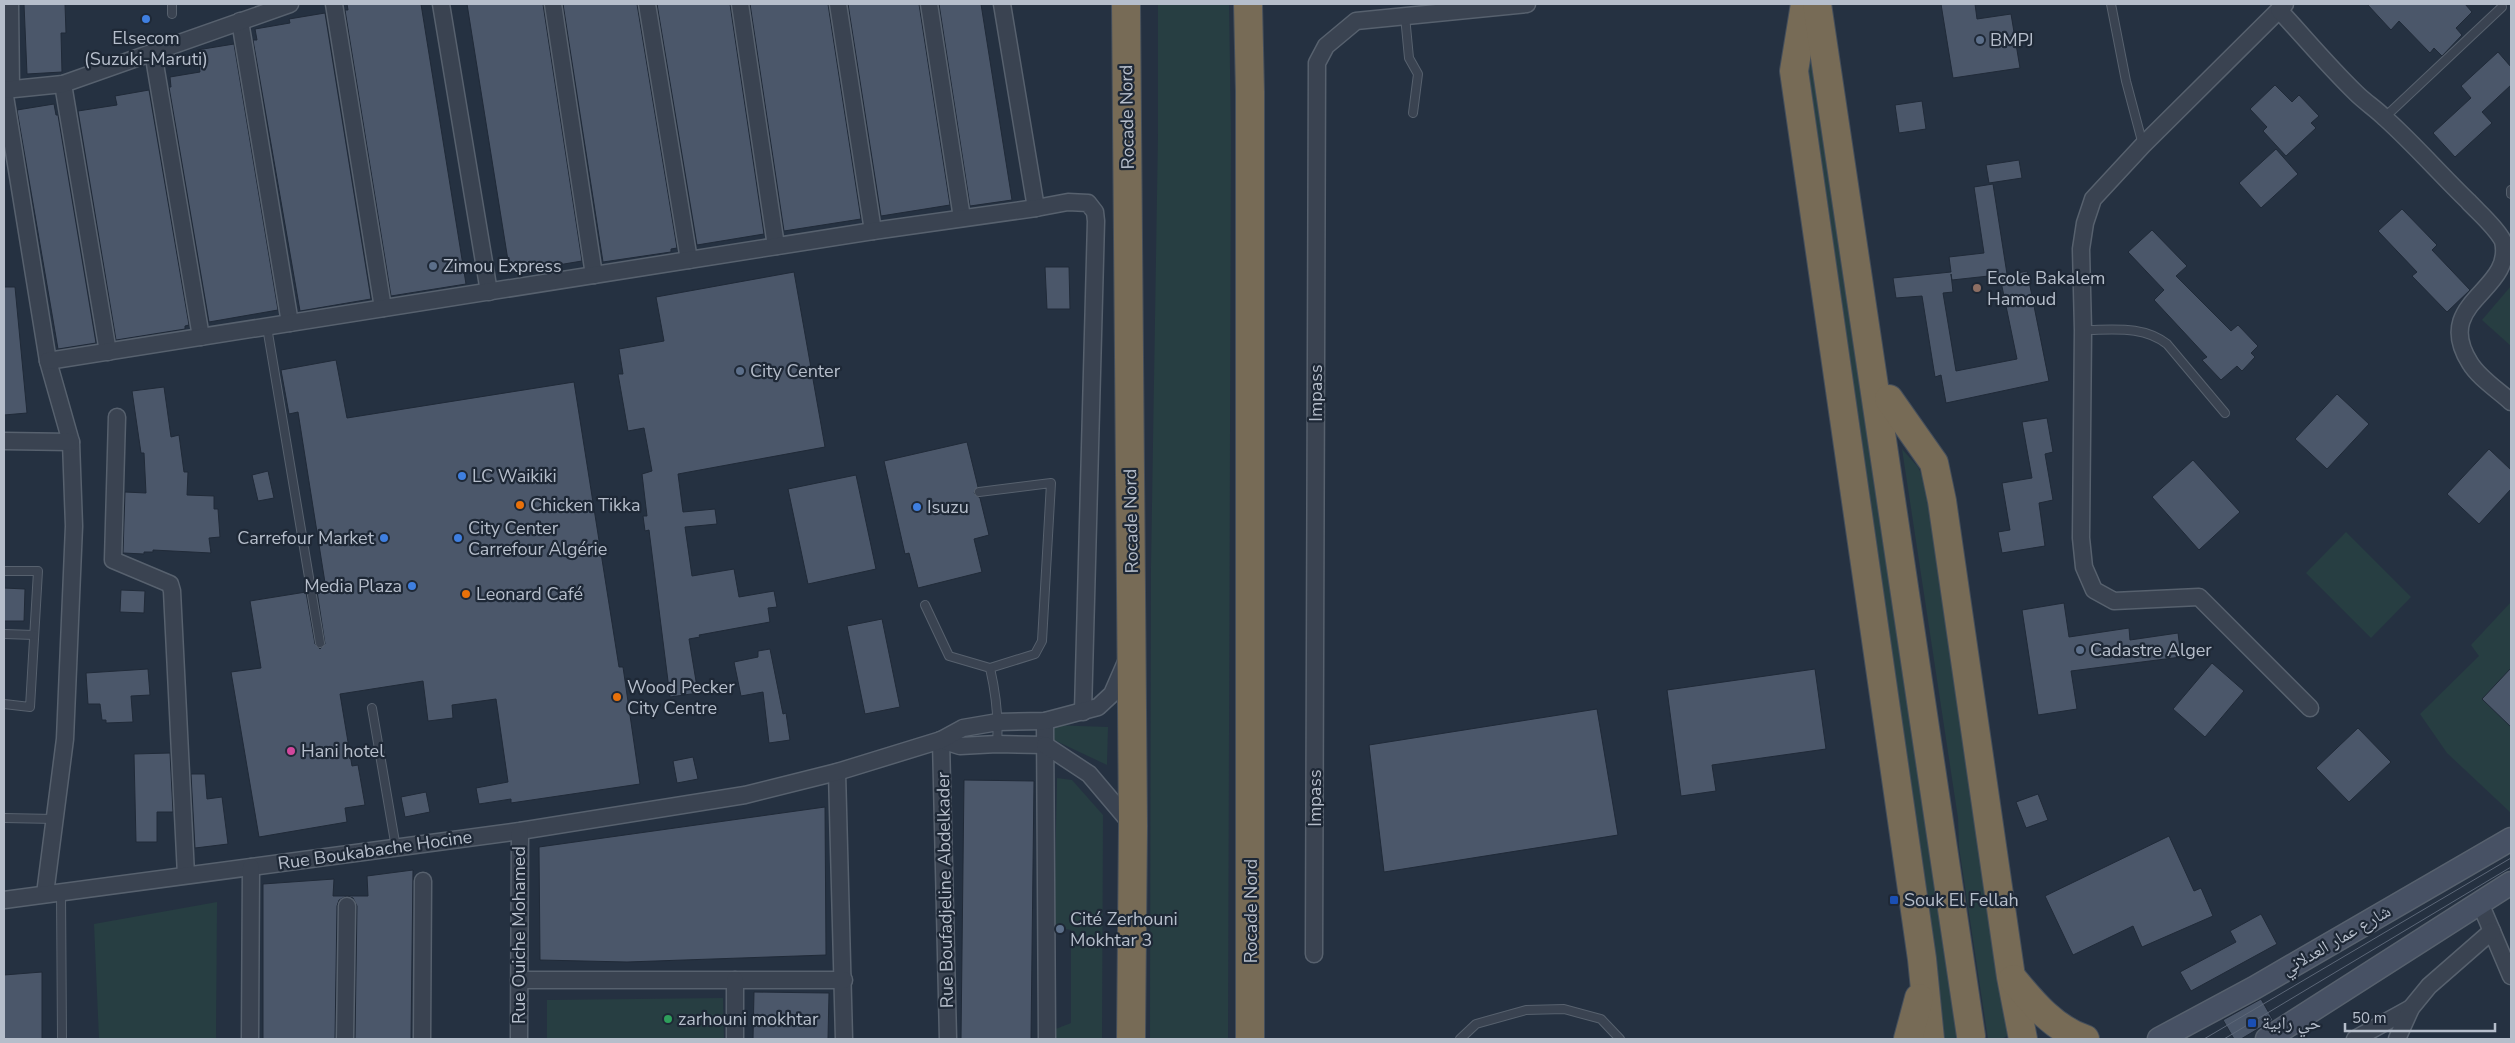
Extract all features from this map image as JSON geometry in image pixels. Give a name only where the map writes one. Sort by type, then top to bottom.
[{"type":"highway","name":"Rocade Nord","points":[[1126,4],[1133,826],[1131,1039]]},
{"type":"highway","name":"Rocade Nord","points":[[1248,4],[1250,122],[1250,1039]]},
{"type":"highway","points":[[1805,4],[1794,70],[1922,959],[1930,1039]]},
{"type":"highway","points":[[1817,4],[1976,1035],[1833,4]]},
{"type":"highway","points":[[1889,399],[1934,463],[1942,501],[2011,977],[2022,1038]]},
{"type":"highway","points":[[1908,1039],[1920,994],[1922,959]]},
{"type":"highway","points":[[2011,977],[2044,1013],[2065,1030],[2085,1039]]},
{"type":"main road","name":"شارع عمار العدلاني","points":[[2159,1039],[2254,988],[2511,839]]},
{"type":"main road","points":[[2267,1039],[2511,883]]},
{"type":"street","points":[[10,4],[6,90],[48,361],[70,442],[74,546],[65,739],[55,819],[53,893]]},
{"type":"street","points":[[6,90],[63,84],[290,4]]},
{"type":"street","points":[[334,4],[383,308]]},
{"type":"street","points":[[441,4],[489,292]]},
{"type":"street","points":[[553,4],[594,275]]},
{"type":"street","points":[[647,4],[689,260]]},
{"type":"street","points":[[740,4],[776,246]]},
{"type":"street","points":[[838,4],[872,231]]},
{"type":"street","points":[[929,4],[962,218]]},
{"type":"street","points":[[1002,4],[1036,208]]},
{"type":"street","name":"Impass","points":[[1314,954],[1318,63],[1326,46],[1356,21],[1527,4]]},
{"type":"street","points":[[2310,708],[2199,597],[2114,601],[2094,590],[2084,567],[2081,538],[2082,249],[2085,223],[2093,199],[2143,145],[2282,7],[2357,94],[2385,118],[2483,217],[2502,240],[2509,255],[2503,271],[2466,313],[2462,324],[2460,341],[2471,365],[2511,402]]},
{"type":"street","points":[[240,21],[290,323]]},
{"type":"street","points":[[153,52],[201,337]]},
{"type":"street","points":[[63,84],[108,352]]},
{"type":"street","points":[[48,361],[872,231],[1068,202],[1088,203],[1095,212],[1096,221],[1083,712]]},
{"type":"street","points":[[117,417],[113,560],[170,584],[172,591],[186,875]]},
{"type":"street","points":[[4,441],[70,442]]},
{"type":"street","name":"Rue Boukabache Hocine","points":[[4,900],[520,831],[745,795],[837,772],[941,740],[963,728],[998,722],[1045,721],[1098,707],[1112,694],[1124,670],[1132,633]]},
{"type":"street","points":[[1045,721],[1047,1039]]},
{"type":"street","points":[[941,740],[960,746],[997,744],[1045,746],[1089,774],[1133,826]]},
{"type":"street","name":"Rue Boufadjeline Abdelkader","points":[[941,740],[948,1039]]},
{"type":"street","points":[[837,772],[844,980],[844,1039]]},
{"type":"street","name":"Rue Ouiche Mohamed","points":[[519,1039],[520,831]]},
{"type":"street","points":[[250,1039],[251,867]]},
{"type":"street","points":[[422,1039],[423,881]]},
{"type":"street","points":[[2480,903],[2511,976]]},
{"type":"street","points":[[345,1039],[347,906]]},
{"type":"street","points":[[2397,1039],[2411,1008],[2430,986],[2492,931]]},
{"type":"street","points":[[519,980],[844,980]]},
{"type":"street","points":[[735,980],[735,1039]]},
{"type":"street","points":[[2355,1039],[2411,1008]]},
{"type":"lane","points":[[172,4],[172,14]]},
{"type":"lane","points":[[2111,4],[2126,81],[2143,145]]},
{"type":"lane","points":[[2385,118],[2502,7]]},
{"type":"lane","points":[[1405,16],[1409,58],[1418,74],[1413,113]]},
{"type":"lane","points":[[267,326],[320,643]]},
{"type":"lane","points":[[2083,330],[2144,331],[2155,335],[2167,344],[2225,412]]},
{"type":"lane","points":[[925,605],[949,656],[990,668],[1035,654],[1042,641],[1051,483],[979,492]]},
{"type":"lane","points":[[4,571],[38,571],[30,707],[4,704]]},
{"type":"lane","points":[[4,634],[34,635]]},
{"type":"lane","points":[[990,668],[996,696],[997,744]]},
{"type":"lane","points":[[372,708],[396,848]]},
{"type":"lane","points":[[4,818],[55,819]]},
{"type":"lane","points":[[53,893],[62,1039]]},
{"type":"lane","points":[[1460,1039],[1476,1024],[1526,1010],[1564,1009],[1601,1019],[1620,1039]]},
{"type":"green space","points":[[1158,4],[1229,4],[1231,134],[1228,1039],[1150,1039],[1151,566],[1158,134]]},
{"type":"green space","points":[[1811,6],[1963,1039],[1945,1039],[1800,80]]},
{"type":"green space","points":[[2511,286],[2511,346],[2482,320]]},
{"type":"green space","points":[[1902,449],[1918,467],[1926,484],[2012,1033],[2002,1039],[1988,1039],[1959,847],[1958,818]]},
{"type":"green space","points":[[2346,532],[2411,597],[2371,638],[2306,573]]},
{"type":"green space","points":[[2511,602],[2511,813],[2447,753],[2420,714],[2479,656],[2471,645]]},
{"type":"green space","points":[[1051,725],[1108,727],[1107,765],[1052,739]]},
{"type":"green space","points":[[1057,778],[1072,780],[1103,815],[1102,1039],[1054,1039],[1053,1030],[1071,1023],[1071,930],[1054,927]]},
{"type":"green space","points":[[217,902],[216,1039],[99,1039],[94,924]]},
{"type":"green space","name":"zarhouni mokhtar","points":[[723,998],[724,1039],[547,1039],[547,1000]]},
{"type":"building","points":[[24,4],[65,4],[66,33],[61,33],[62,72],[27,74]]},
{"type":"building","points":[[347,4],[421,4],[466,284],[391,296],[345,10],[348,10]]},
{"type":"building","points":[[467,4],[543,4],[582,261],[510,273]]},
{"type":"building","points":[[563,4],[637,4],[677,248],[671,249],[671,252],[603,262]]},
{"type":"building","points":[[657,4],[730,4],[764,234],[697,245]]},
{"type":"building","points":[[750,4],[828,4],[861,219],[784,231]]},
{"type":"building","points":[[848,4],[919,4],[950,205],[881,216]]},
{"type":"building","points":[[939,4],[981,4],[1012,200],[970,206]]},
{"type":"building","points":[[1941,4],[1975,4],[1977,19],[2011,14],[2020,68],[1953,78]]},
{"type":"building","points":[[2367,4],[2465,4],[2472,12],[2456,28],[2462,35],[2442,56],[2434,48],[2430,53],[2399,21],[2391,30]]},
{"type":"building","points":[[325,13],[371,299],[300,311],[253,40],[257,40],[255,29],[290,23],[289,19]]},
{"type":"building","points":[[234,44],[278,310],[209,322],[169,87],[171,87],[170,77],[200,72],[197,50]]},
{"type":"building","points":[[2498,52],[2511,67],[2511,85],[2482,112],[2492,123],[2455,157],[2433,133],[2471,98],[2461,86]]},
{"type":"building","points":[[2275,85],[2292,102],[2299,95],[2319,116],[2311,123],[2316,128],[2286,156],[2263,131],[2267,127],[2250,109]]},
{"type":"building","points":[[149,90],[189,325],[185,326],[185,329],[116,340],[78,111],[117,105],[115,96]]},
{"type":"building","points":[[1922,101],[1926,129],[1899,133],[1895,105]]},
{"type":"building","points":[[54,104],[56,115],[58,115],[96,343],[58,349],[17,110]]},
{"type":"building","points":[[2276,149],[2298,174],[2261,208],[2239,183]]},
{"type":"building","points":[[2019,160],[2022,178],[1989,183],[1986,165]]},
{"type":"building","points":[[1993,184],[2007,274],[1952,280],[1951,274],[1953,292],[1943,293],[1956,371],[2017,359],[2000,277],[2027,271],[2049,381],[1946,403],[1941,375],[1935,377],[1922,296],[1896,298],[1893,278],[1951,272],[1949,257],[1984,253],[1974,187]]},
{"type":"building","points":[[2402,209],[2437,245],[2432,250],[2470,290],[2447,312],[2412,276],[2417,272],[2378,231]]},
{"type":"building","points":[[2152,230],[2187,266],[2176,276],[2231,331],[2238,325],[2258,346],[2251,353],[2255,357],[2242,371],[2237,366],[2221,380],[2202,360],[2207,357],[2154,300],[2164,290],[2128,252]]},
{"type":"building","points":[[1045,267],[1069,267],[1070,309],[1047,309]]},
{"type":"building","name":"City Center","points":[[794,272],[825,447],[678,474],[683,512],[715,509],[717,524],[685,527],[692,576],[734,569],[739,597],[774,591],[777,607],[768,608],[770,622],[699,635],[700,637],[689,639],[698,693],[670,697],[649,530],[645,531],[643,516],[647,516],[642,474],[652,471],[644,428],[628,431],[618,374],[623,374],[619,349],[664,341],[656,297]]},
{"type":"building","points":[[4,287],[15,287],[27,413],[4,415]]},
{"type":"building","name":"City Center Carrefour Algérie","points":[[336,360],[347,418],[574,382],[619,667],[623,667],[640,784],[511,803],[511,799],[479,804],[476,788],[508,782],[496,699],[452,705],[453,718],[428,721],[423,681],[340,694],[352,766],[358,765],[365,805],[345,808],[347,822],[259,837],[231,672],[261,668],[250,601],[306,592],[315,644],[320,649],[325,644],[317,591],[326,589],[298,412],[289,414],[281,370]]},
{"type":"building","points":[[164,387],[171,437],[179,435],[184,472],[188,472],[187,495],[214,496],[214,509],[218,509],[220,537],[209,538],[211,553],[153,550],[153,552],[144,552],[144,554],[123,553],[125,492],[146,493],[144,453],[141,453],[132,391]]},
{"type":"building","points":[[2337,394],[2369,424],[2327,469],[2295,439]]},
{"type":"building","points":[[2047,418],[2053,452],[2045,454],[2053,500],[2039,503],[2045,546],[2002,553],[1998,532],[2010,530],[2002,483],[2032,478],[2022,422]]},
{"type":"building","points":[[967,442],[978,487],[974,493],[980,498],[989,535],[974,539],[982,572],[918,588],[909,553],[905,554],[884,461]]},
{"type":"building","points":[[2489,449],[2511,470],[2511,489],[2479,524],[2447,494]]},
{"type":"building","points":[[2193,460],[2240,512],[2199,550],[2152,497]]},
{"type":"building","points":[[268,471],[274,498],[258,501],[252,475]]},
{"type":"building","points":[[856,475],[876,569],[808,584],[788,489]]},
{"type":"building","points":[[4,588],[25,589],[24,621],[4,621]]},
{"type":"building","points":[[121,590],[145,591],[144,613],[120,612]]},
{"type":"building","name":"Cadastre Alger","points":[[2064,603],[2069,637],[2129,628],[2130,640],[2178,633],[2181,657],[2071,671],[2077,709],[2038,715],[2022,610]]},
{"type":"building","points":[[882,619],[900,707],[865,714],[847,626]]},
{"type":"building","points":[[770,649],[783,714],[786,713],[790,740],[769,743],[763,692],[741,696],[734,662],[758,657],[758,651]]},
{"type":"building","points":[[2212,663],[2244,691],[2205,737],[2173,709]]},
{"type":"building","points":[[2511,668],[2511,727],[2482,699]]},
{"type":"building","points":[[148,669],[150,695],[131,696],[133,722],[106,723],[106,720],[102,720],[100,704],[88,704],[86,673]]},
{"type":"building","points":[[1815,669],[1826,749],[1712,765],[1716,791],[1681,796],[1667,690]]},
{"type":"building","points":[[1597,709],[1618,835],[1384,872],[1369,745]]},
{"type":"building","points":[[2358,728],[2391,762],[2349,802],[2316,768]]},
{"type":"building","points":[[170,753],[173,812],[157,812],[157,842],[136,842],[134,754]]},
{"type":"building","points":[[693,757],[698,779],[677,783],[673,761]]},
{"type":"building","points":[[191,774],[205,774],[207,799],[222,797],[228,844],[195,848]]},
{"type":"building","points":[[964,780],[1034,781],[1031,1039],[961,1039]]},
{"type":"building","points":[[426,792],[430,812],[405,817],[401,797]]},
{"type":"building","points":[[2038,794],[2048,820],[2026,828],[2016,802]]},
{"type":"building","points":[[825,807],[826,955],[627,962],[540,960],[539,847]]},
{"type":"building","points":[[2169,836],[2194,891],[2201,888],[2213,916],[2142,947],[2133,926],[2073,955],[2045,896]]},
{"type":"building","points":[[413,870],[411,1039],[355,1039],[357,906],[353,898],[347,896],[368,896],[367,876]]},
{"type":"building","points":[[334,879],[333,896],[347,896],[339,900],[337,906],[335,1039],[263,1039],[263,884]]},
{"type":"building","points":[[2261,914],[2277,944],[2191,991],[2180,972],[2236,942],[2230,931]]},
{"type":"building","points":[[42,972],[42,1039],[4,1039],[4,975]]},
{"type":"building","points":[[754,992],[829,993],[828,1039],[753,1039]]},
{"type":"building","points":[[2261,999],[2273,1020],[2241,1039],[2234,1039],[2223,1020]]},
{"type":"tram line","points":[[2204,1039],[2511,858]]},
{"type":"tram line","points":[[2224,1039],[2511,867]]},
{"type":"place","name":"Elsecom (Suzuki-Maruti)","points":[[146,19]]},
{"type":"place","name":"BMPJ","points":[[1980,40]]},
{"type":"place","name":"Zimou Express","points":[[433,266]]},
{"type":"place","name":"Ecole Bakalem Hamoud","points":[[1977,288]]},
{"type":"place","name":"City Center","points":[[740,371]]},
{"type":"place","name":"LC Waikiki","points":[[462,476]]},
{"type":"place","name":"Chicken Tikka","points":[[520,505]]},
{"type":"place","name":"Isuzu","points":[[917,507]]},
{"type":"place","name":"Carrefour Market","points":[[384,538]]},
{"type":"place","name":"City Center Carrefour Algérie","points":[[458,538]]},
{"type":"place","name":"Media Plaza","points":[[412,586]]},
{"type":"place","name":"Leonard Café","points":[[466,594]]},
{"type":"place","name":"Cadastre Alger","points":[[2080,650]]},
{"type":"place","name":"Wood Pecker City Centre","points":[[617,697]]},
{"type":"place","name":"Hani hotel","points":[[291,751]]},
{"type":"place","name":"Souk El Fellah","points":[[1894,900]]},
{"type":"place","name":"Cité Zerhouni Mokhtar 3","points":[[1060,929]]},
{"type":"place","name":"zarhouni mokhtar","points":[[668,1019]]},
{"type":"place","name":"حي رابية","points":[[2252,1023]]}]
